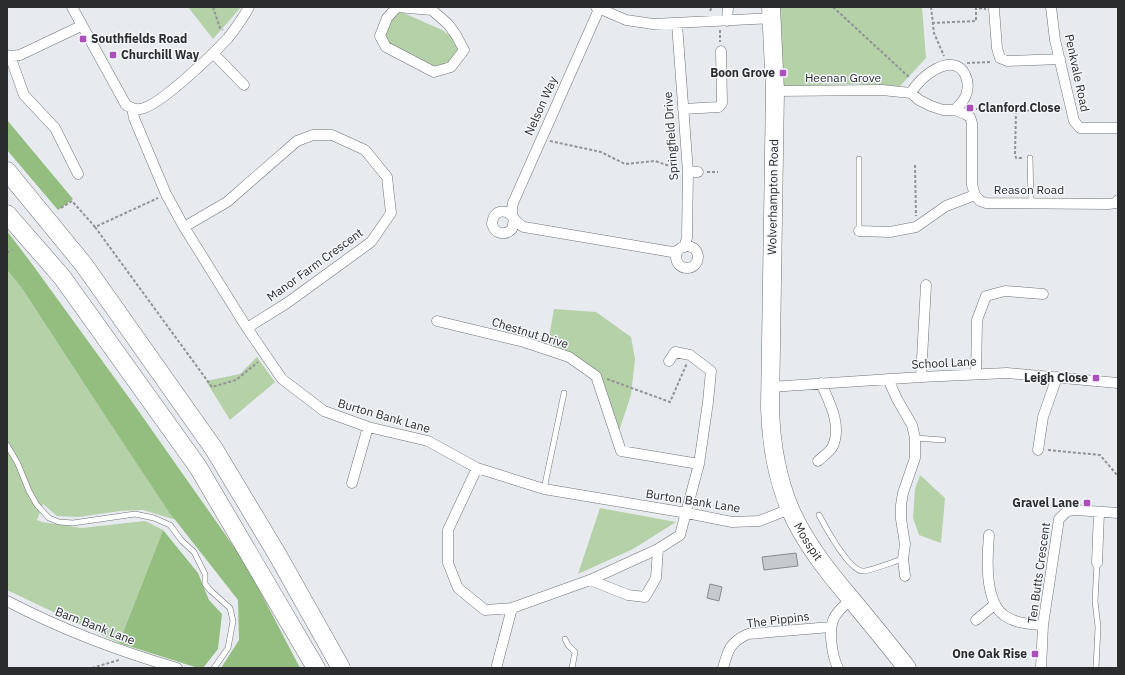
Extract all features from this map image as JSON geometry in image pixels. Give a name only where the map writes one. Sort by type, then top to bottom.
[{"type":"highway","name":"Wolverhampton Road","points":[[770,387],[775,91],[771,12]]},
{"type":"highway","points":[[7,171],[84,265],[214,449],[277,554],[341,668]]},
{"type":"highway","points":[[7,214],[62,277],[198,467],[316,668]]},
{"type":"highway","name":"Mosspit","points":[[770,387],[770,414],[773,438],[779,473],[790,509],[815,554],[838,585],[907,668]]},
{"type":"street","points":[[72,7],[81,26],[126,104],[138,110],[146,108],[168,93],[213,53],[229,37],[249,7]]},
{"type":"street","points":[[397,7],[433,8],[448,24],[464,50],[451,67],[434,72],[386,47],[380,36],[387,18],[397,7]]},
{"type":"street","points":[[598,7],[626,20],[641,23],[677,24],[724,21],[771,12]]},
{"type":"street","name":"Nelson Way","points":[[513,218],[513,202],[598,7]]},
{"type":"street","points":[[724,21],[728,7]]},
{"type":"street","name":"Penkvale Road","points":[[1051,7],[1056,40],[1074,122],[1080,128],[1118,128]]},
{"type":"street","points":[[994,9],[997,48],[1000,58],[1007,60],[1060,59]]},
{"type":"street","name":"Springfield Drive","points":[[513,218],[519,225],[524,227],[672,252],[681,249],[687,238],[693,172],[683,109],[677,24]]},
{"type":"street","points":[[78,174],[55,128],[24,95],[9,56],[20,55],[81,26]]},
{"type":"street","points":[[683,109],[719,107],[722,103],[721,51]]},
{"type":"street","points":[[213,53],[244,85]]},
{"type":"street","points":[[859,231],[890,232],[916,227],[946,206],[975,195],[972,185],[972,123],[970,117],[955,110],[966,95],[968,80],[966,74],[952,66],[929,73],[916,84],[911,93]]},
{"type":"street","name":"Heenan Grove","points":[[775,91],[882,90],[911,93],[919,100],[931,106],[943,110],[955,110]]},
{"type":"street","name":"Burton Bank Lane","points":[[132,108],[134,118],[166,194],[184,227],[247,328],[282,379],[324,411],[368,427],[428,441],[477,468],[544,489],[732,522],[759,521],[790,509]]},
{"type":"street","name":"Manor Farm Crescent","points":[[184,227],[227,202],[297,141],[313,135],[332,135],[365,150],[387,177],[391,213],[371,242],[294,298],[247,328]]},
{"type":"street","name":"Reason Road","points":[[975,195],[980,201],[986,203],[1108,204],[1118,201]]},
{"type":"street","points":[[921,377],[926,284]]},
{"type":"street","points":[[976,374],[977,320],[986,296],[1005,291],[1043,294]]},
{"type":"street","name":"Chestnut Drive","points":[[437,321],[532,344],[569,357],[596,376]]},
{"type":"street","points":[[477,468],[448,530],[448,563],[458,588],[485,610],[512,608],[590,580],[658,549],[680,535],[687,513],[699,464],[711,371],[690,355],[675,352],[668,361]]},
{"type":"street","name":"School Lane","points":[[770,387],[1007,373],[1118,383]]},
{"type":"street","points":[[596,376],[621,451],[699,464]]},
{"type":"street","points":[[1038,450],[1043,417],[1057,377]]},
{"type":"street","points":[[888,379],[897,399],[912,425],[915,438],[915,458],[903,493],[901,505],[901,519],[905,544],[903,559],[905,576]]},
{"type":"street","points":[[818,461],[833,447],[836,432],[834,415],[821,383]]},
{"type":"street","points":[[352,484],[368,427]]},
{"type":"street","name":"Ten Butts Crescent","points":[[1041,668],[1044,625],[1059,519],[1067,511],[1076,510],[1118,513]]},
{"type":"street","points":[[1098,563],[1099,512]]},
{"type":"street","points":[[989,535],[988,582],[994,605],[1005,616],[1021,623],[1044,625]]},
{"type":"street","points":[[590,580],[628,595],[645,596],[656,578],[658,549]]},
{"type":"street","points":[[838,668],[833,658],[831,627],[833,619],[838,612],[851,599]]},
{"type":"street","name":"Barn Bank Lane","points":[[7,601],[42,619],[133,655],[177,668]]},
{"type":"street","points":[[976,620],[994,605]]},
{"type":"street","points":[[497,666],[512,608]]},
{"type":"street","name":"The Pippins","points":[[723,668],[728,650],[737,639],[748,634],[831,627]]},
{"type":"lane","points":[[1030,158],[1031,203]]},
{"type":"lane","points":[[858,159],[859,231]]},
{"type":"lane","points":[[544,489],[564,394]]},
{"type":"lane","points":[[915,438],[944,440]]},
{"type":"lane","points":[[7,445],[18,464],[29,491],[37,505],[49,518],[59,522],[73,523],[135,514],[154,518],[170,525],[182,541],[194,552],[205,574],[205,584],[230,608],[232,621],[228,648],[214,668]]},
{"type":"lane","points":[[819,515],[835,543],[855,569],[862,572],[872,570],[903,559]]},
{"type":"lane","points":[[1096,668],[1098,627],[1095,601],[1098,563]]},
{"type":"lane","points":[[565,639],[568,645],[575,652],[572,668]]},
{"type":"path","points":[[213,7],[220,28],[229,37]]},
{"type":"path","points":[[833,7],[916,84]]},
{"type":"path","points":[[931,7],[934,33],[952,66],[962,63],[996,62],[1000,58]]},
{"type":"path","points":[[932,23],[976,21],[976,8],[994,9]]},
{"type":"path","points":[[721,51],[724,21]]},
{"type":"path","points":[[966,95],[975,109],[1016,111],[1070,109]]},
{"type":"path","points":[[1016,111],[1016,158],[1030,158]]},
{"type":"path","points":[[541,138],[601,152],[625,164],[655,161],[693,172]]},
{"type":"path","points":[[915,166],[916,227]]},
{"type":"path","points":[[94,227],[166,194]]},
{"type":"path","points":[[62,208],[72,201],[94,227],[212,387],[236,380],[266,355]]},
{"type":"path","points":[[7,253],[12,250]]},
{"type":"path","points":[[596,376],[620,383],[670,402],[690,355]]},
{"type":"path","points":[[1038,450],[1100,455],[1118,476]]},
{"type":"path","points":[[92,668],[133,655]]},
{"type":"green space","points":[[188,7],[241,7],[213,39]]},
{"type":"green space","points":[[776,7],[922,7],[926,58],[900,86],[856,84],[781,86]]},
{"type":"green space","points":[[399,11],[442,30],[456,40],[460,49],[450,62],[436,68],[386,47],[384,34],[390,21]]},
{"type":"green space","points":[[7,120],[73,199],[58,210],[7,150]]},
{"type":"green space","points":[[7,231],[135,406],[246,564],[300,668],[221,668],[239,640],[238,600],[169,512],[21,287],[7,270]]},
{"type":"green space","points":[[7,270],[21,287],[100,408],[176,520],[143,510],[120,511],[78,517],[57,516],[43,504],[37,520],[42,522],[82,528],[145,521],[163,530],[119,643],[7,590]]},
{"type":"green space","points":[[554,309],[596,312],[631,337],[635,359],[631,395],[618,434],[596,376],[588,364],[548,343]]},
{"type":"green space","points":[[257,357],[275,382],[230,420],[206,381],[240,374]]},
{"type":"green space","points":[[920,475],[945,498],[941,543],[919,535],[913,518],[915,489]]},
{"type":"green space","points":[[600,508],[676,522],[633,549],[578,574]]},
{"type":"green space","points":[[163,530],[198,573],[209,600],[222,614],[218,649],[203,668],[198,668],[119,643]]},
{"type":"building","points":[[796,553],[798,566],[764,570],[762,557]]},
{"type":"building","points":[[710,584],[722,587],[719,601],[707,598]]},
{"type":"place","name":"Southfields Road","points":[[83,39]]},
{"type":"place","name":"Churchill Way","points":[[113,55]]},
{"type":"place","name":"Boon Grove","points":[[783,73]]},
{"type":"place","name":"Clanford Close","points":[[970,108]]},
{"type":"place","name":"Leigh Close","points":[[1096,378]]},
{"type":"place","name":"Gravel Lane","points":[[1087,503]]},
{"type":"place","name":"One Oak Rise","points":[[1035,654]]}]
